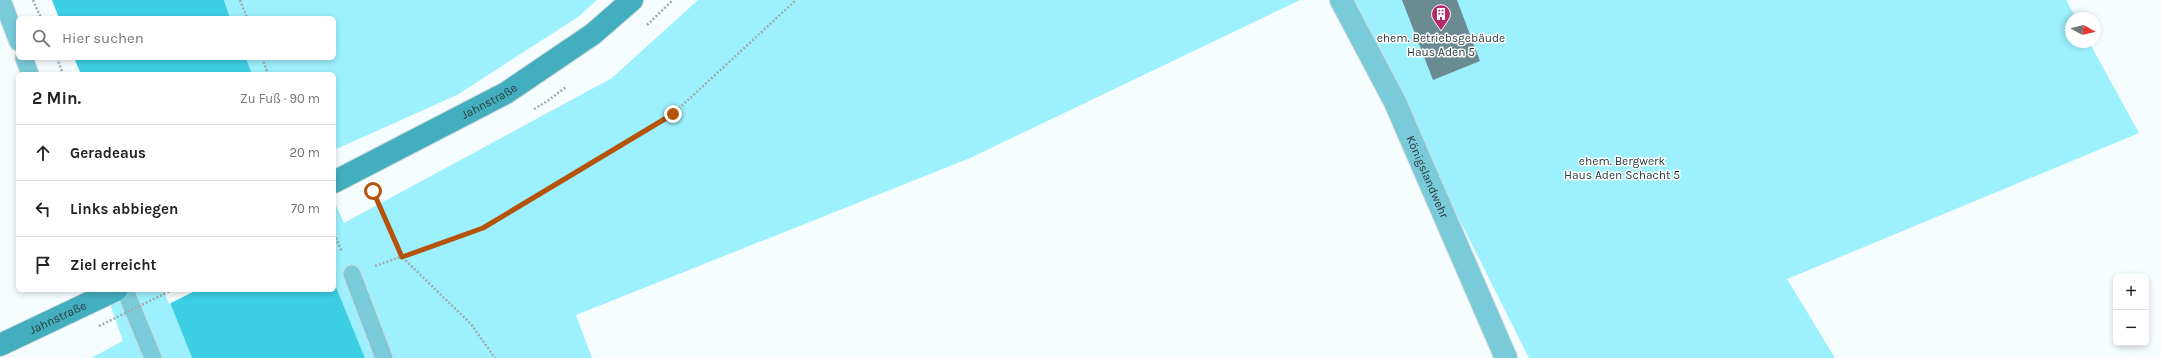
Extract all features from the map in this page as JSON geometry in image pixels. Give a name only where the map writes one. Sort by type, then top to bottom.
[{"type":"main road","name":"Jahnstraße","points":[[336,181],[506,93],[593,34],[632,0]]},
{"type":"main road","name":"Jahnstraße","points":[[0,344],[112,292]]},
{"type":"street","name":"Königslandwehr","points":[[1341,0],[1395,102],[1506,358]]},
{"type":"lane","points":[[2,0],[16,37]]},
{"type":"lane","points":[[25,60],[29,72]]},
{"type":"lane","points":[[352,274],[384,358]]},
{"type":"lane","points":[[126,292],[153,358]]},
{"type":"path","points":[[33,0],[40,16]]},
{"type":"path","points":[[240,0],[246,16]]},
{"type":"path","points":[[402,257],[483,228],[673,114],[796,0]]},
{"type":"path","points":[[58,60],[62,72]]},
{"type":"path","points":[[263,60],[267,72]]},
{"type":"path","points":[[373,191],[402,257],[470,324],[495,358]]},
{"type":"path","points":[[99,326],[168,292]]},
{"type":"green space","points":[[224,0],[597,0],[578,17],[457,95],[336,149],[336,72],[251,72],[247,60],[336,60],[336,16],[229,16]]},
{"type":"green space","points":[[698,0],[1300,0],[970,158],[576,315],[592,358],[365,358],[336,287],[336,205],[344,223],[612,78]]},
{"type":"green space","name":"ehem. Bergwerk Haus Aden Schacht 5","points":[[1349,0],[2066,0],[2073,12],[2065,12],[2065,48],[2092,48],[2139,133],[1787,279],[1835,358],[1529,358]]},
{"type":"green space","points":[[106,292],[166,292],[192,358],[91,358],[123,341]]},
{"type":"shaded area","points":[[52,0],[224,0],[229,16],[58,16]]},
{"type":"shaded area","points":[[75,60],[247,60],[251,72],[80,72]]},
{"type":"shaded area","points":[[336,287],[365,358],[192,358],[166,292],[336,292]]},
{"type":"pier","points":[[164,292],[193,292],[169,304]]},
{"type":"building","name":"ehem. Betriebsgebäude Haus Aden 5","points":[[1402,0],[1457,0],[1480,61],[1433,80]]},
{"type":"place","name":"ehem. Betriebsgebäude Haus Aden 5","points":[[1441,31]]},
{"type":"route","points":[[373,191],[402,257],[483,228],[673,114]]}]
